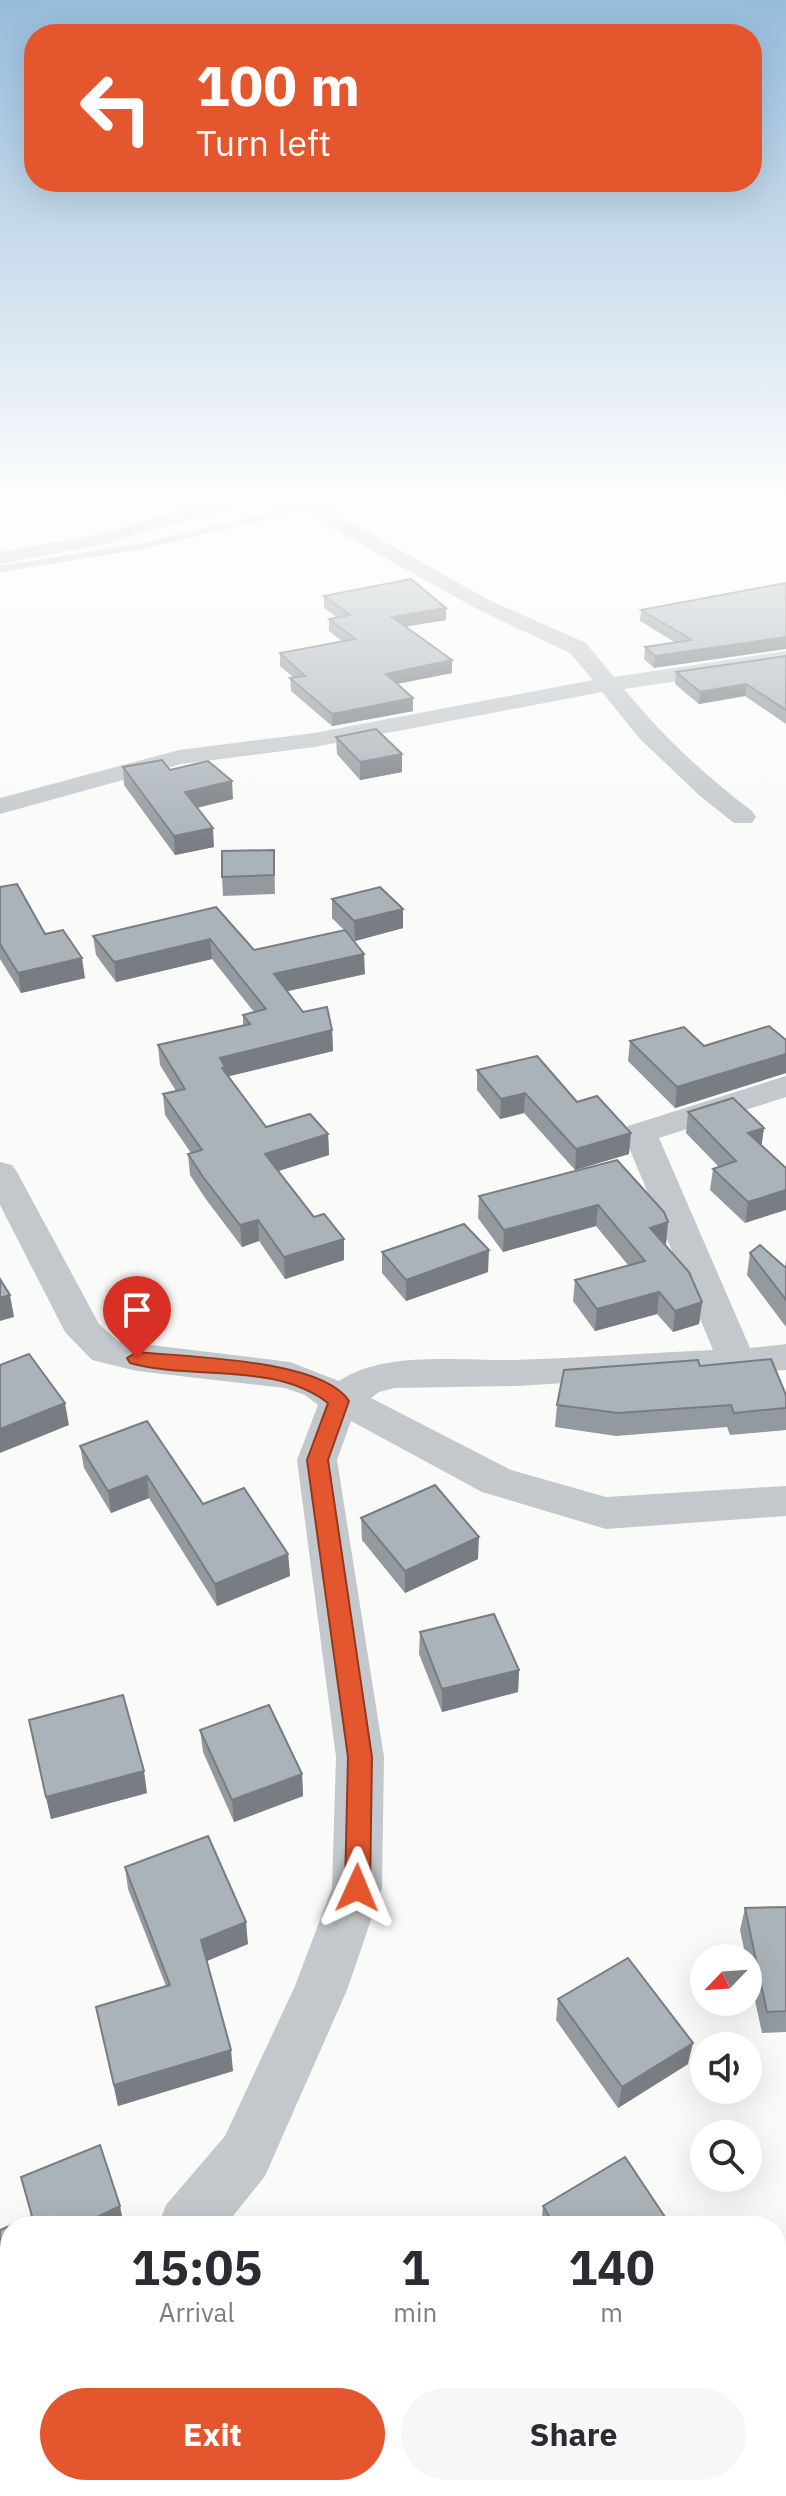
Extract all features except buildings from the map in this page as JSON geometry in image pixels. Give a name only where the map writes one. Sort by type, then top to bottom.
[{"type":"street","points":[[503,613],[578,648],[648,733],[709,791],[743,817]]},
{"type":"street","points":[[0,806],[179,757],[314,740],[610,684],[786,658]]},
{"type":"street","points":[[737,1362],[640,1133],[786,1086]]},
{"type":"street","points":[[0,1172],[84,1332],[106,1351],[137,1358],[290,1375],[319,1386],[339,1401],[403,1430],[497,1481],[606,1513],[786,1501]]},
{"type":"street","points":[[195,2216],[245,2156],[320,1990],[357,1888],[360,1757],[317,1460],[339,1401],[367,1381],[395,1375],[516,1373],[786,1357]]},
{"type":"route","points":[[137,1358],[290,1375],[319,1386],[339,1401],[317,1460],[360,1757],[357,1888]]}]
